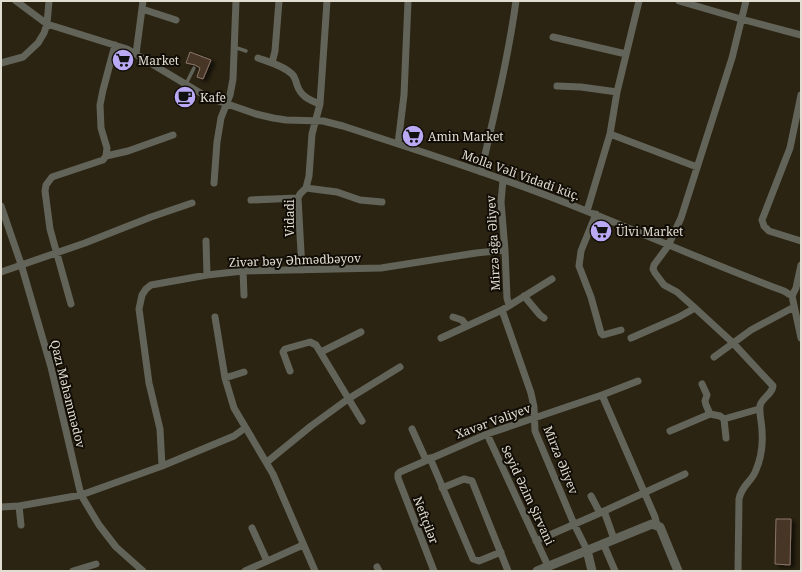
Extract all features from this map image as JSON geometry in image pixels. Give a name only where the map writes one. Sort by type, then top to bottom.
[{"type":"street","name":"Molla Vəli Vidadi küç.","points":[[16,1],[47,24],[115,45],[136,54],[207,97],[273,118],[315,121],[343,126],[398,144],[596,214],[668,246],[784,291],[792,296]]},
{"type":"street","points":[[1,63],[19,59],[27,54],[41,38],[47,24],[49,1]]},
{"type":"street","points":[[136,54],[143,1]]},
{"type":"street","points":[[214,183],[217,142],[221,118],[232,83],[236,1]]},
{"type":"street","points":[[272,63],[275,51],[279,1]]},
{"type":"street","name":"Vidadi","points":[[302,270],[298,198],[306,188],[309,176],[312,134],[320,104],[327,1]]},
{"type":"street","points":[[398,144],[404,95],[408,1]]},
{"type":"street","points":[[480,172],[512,34],[516,1]]},
{"type":"street","points":[[587,211],[610,134],[617,92],[639,1]]},
{"type":"street","points":[[679,1],[801,34]]},
{"type":"street","points":[[738,571],[740,492],[756,472],[762,439],[759,409],[760,403],[772,390],[773,386],[733,343],[677,292],[664,285],[653,269],[654,265],[668,246],[681,218],[730,65],[746,1]]},
{"type":"street","points":[[142,10],[176,20]]},
{"type":"street","points":[[553,37],[626,54]]},
{"type":"street","points":[[106,156],[107,148],[101,128],[100,105],[115,45]]},
{"type":"street","points":[[258,58],[292,73],[298,89],[306,98],[320,104]]},
{"type":"street","points":[[557,86],[581,87],[617,92]]},
{"type":"street","points":[[801,95],[790,148],[762,220],[764,226],[769,231],[801,242]]},
{"type":"street","points":[[610,134],[697,167]]},
{"type":"street","points":[[71,304],[50,229],[47,214],[45,191],[46,185],[52,177],[103,160],[106,156],[128,151],[173,135]]},
{"type":"street","name":"Mirzə ağa Əliyev","points":[[503,180],[501,202],[507,298],[509,305]]},
{"type":"street","points":[[306,188],[337,192],[360,200],[382,202]]},
{"type":"street","points":[[251,200],[298,198]]},
{"type":"street","points":[[1,272],[85,243],[151,217],[192,203]]},
{"type":"street","name":"Qazı Məhəmmədov","points":[[1,206],[22,264],[51,368],[81,495],[99,525],[116,547],[143,571]]},
{"type":"street","points":[[596,214],[581,251],[579,266],[591,297],[601,333],[603,335],[622,330]]},
{"type":"street","points":[[206,241],[207,275]]},
{"type":"street","name":"Zivər bəy Əhmədbəyov","points":[[162,466],[160,429],[149,383],[139,309],[142,295],[146,288],[151,285],[207,275],[243,271],[381,268],[505,250]]},
{"type":"street","points":[[801,265],[796,288],[792,296],[801,336]]},
{"type":"street","points":[[243,271],[244,296]]},
{"type":"street","name":"Mirzə ağa Əliyev","points":[[441,338],[466,325],[502,310],[552,278]]},
{"type":"street","points":[[524,296],[544,318]]},
{"type":"street","points":[[714,357],[751,330],[794,307]]},
{"type":"street","points":[[630,338],[695,308]]},
{"type":"street","name":"Mirzə Əliyev","points":[[502,310],[526,376],[533,401],[535,432],[574,524],[587,550],[592,571]]},
{"type":"street","points":[[215,317],[225,378],[234,408],[267,462],[277,482],[315,571]]},
{"type":"street","points":[[453,317],[462,320],[466,325]]},
{"type":"street","points":[[321,352],[361,332]]},
{"type":"street","points":[[290,371],[283,355],[285,349],[310,342],[316,344],[362,421]]},
{"type":"street","points":[[267,462],[311,426],[348,399],[400,367]]},
{"type":"street","points":[[225,378],[244,372]]},
{"type":"street","name":"Xavər Vəliyev","points":[[398,478],[398,474],[400,472],[487,434],[602,395],[638,381]]},
{"type":"street","points":[[702,384],[707,395],[705,401],[710,414]]},
{"type":"street","points":[[602,395],[678,571]]},
{"type":"street","points":[[670,431],[710,414],[720,416],[724,419],[759,409]]},
{"type":"street","points":[[724,419],[726,438]]},
{"type":"street","points":[[1,507],[19,506],[81,495],[162,466],[234,436],[245,428]]},
{"type":"street","points":[[412,429],[442,488],[473,559],[479,562],[501,552]]},
{"type":"street","name":"Seyid Əzim Şirvani","points":[[487,434],[548,566]]},
{"type":"street","points":[[536,541],[685,474]]},
{"type":"street","name":"Neftçilər","points":[[398,478],[434,571]]},
{"type":"street","points":[[442,488],[464,479],[472,481],[508,571]]},
{"type":"street","points":[[591,496],[602,512],[614,539]]},
{"type":"street","points":[[19,506],[21,525]]},
{"type":"street","points":[[537,571],[652,524],[657,525]]},
{"type":"street","points":[[252,528],[267,561]]},
{"type":"street","points":[[603,543],[615,571]]},
{"type":"street","points":[[245,571],[303,545]]},
{"type":"street","points":[[73,571],[96,564]]},
{"type":"lane","points":[[234,47],[246,51]]},
{"type":"lane","points":[[186,85],[194,68]]},
{"type":"building","points":[[190,52],[211,60],[203,79],[197,77],[200,68],[186,63]]},
{"type":"building","points":[[776,519],[791,519],[790,565],[775,564]]},
{"type":"place","name":"Market","points":[[123,60]]},
{"type":"place","name":"Kafe","points":[[185,97]]},
{"type":"place","name":"Amin Market","points":[[413,136]]},
{"type":"place","name":"Ülvi Market","points":[[601,231]]}]
